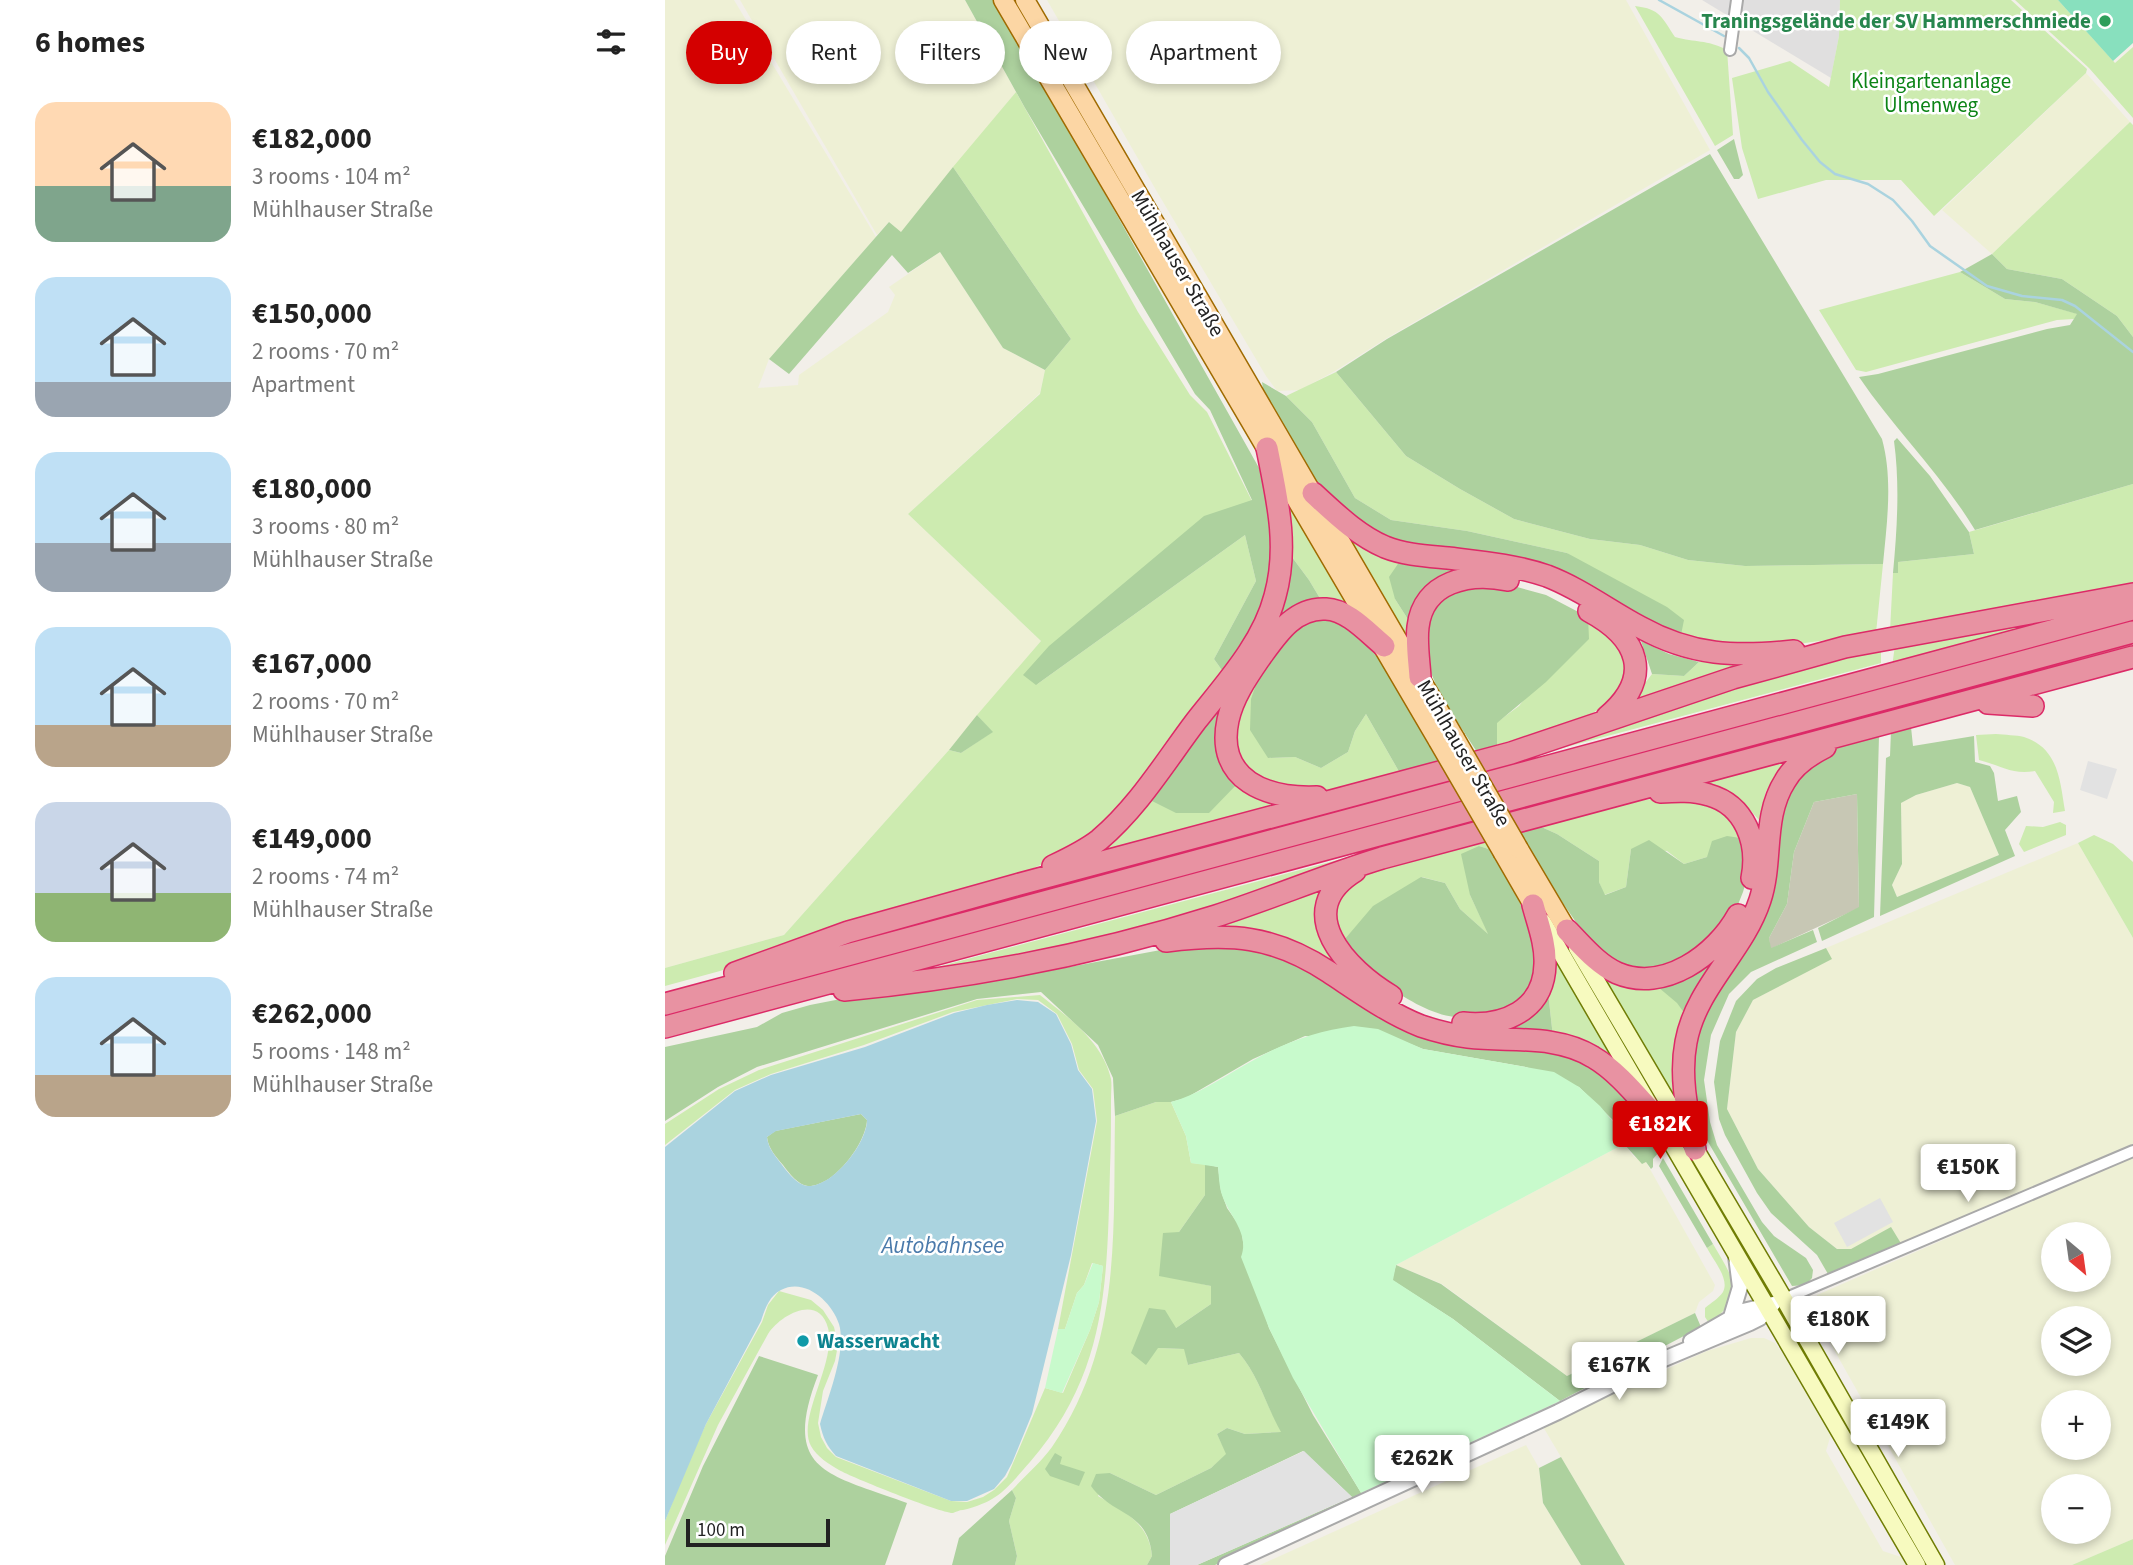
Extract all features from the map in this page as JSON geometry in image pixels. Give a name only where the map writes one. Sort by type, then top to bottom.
[{"type":"highway","points":[[1016,884],[1097,841],[1126,813],[1161,772],[1261,631],[1276,595],[1282,552],[1281,517],[1267,449]]},
{"type":"highway","points":[[1313,493],[1357,531],[1385,547],[1419,555],[1499,564],[1546,576],[1579,590],[1639,627],[1692,650],[1751,655],[1845,647]]},
{"type":"highway","points":[[1420,677],[1417,626],[1431,598],[1443,587],[1474,576],[1488,576],[1541,588],[1599,617],[1626,640],[1633,652],[1636,674],[1631,690],[1615,709],[1591,727]]},
{"type":"highway","points":[[672,1002],[761,962],[848,932],[1016,884],[1511,753],[1733,678],[1845,647],[2133,594]]},
{"type":"highway","points":[[1368,791],[1311,797],[1266,792],[1249,782],[1236,767],[1227,746],[1227,728],[1231,708],[1247,677],[1280,631],[1299,615],[1314,609],[1337,611],[1384,646]]},
{"type":"highway","points":[[672,1002],[2133,609]]},
{"type":"highway","points":[[665,1027],[2133,632]]},
{"type":"highway","points":[[782,996],[892,985],[1096,948],[1216,916],[1382,858],[2133,657]]},
{"type":"highway","points":[[1962,704],[2033,706]]},
{"type":"highway","points":[[1695,1149],[1684,1082],[1688,1031],[1708,986],[1759,904],[1767,870],[1769,826],[1777,797],[1785,780],[1803,760],[1862,730]]},
{"type":"highway","points":[[1567,930],[1609,969],[1638,979],[1657,977],[1692,963],[1716,945],[1732,925],[1748,893],[1755,864],[1752,841],[1744,820],[1729,805],[1716,797],[1697,792],[1619,794]]},
{"type":"highway","points":[[1382,858],[1351,874],[1335,888],[1325,914],[1330,936],[1343,956],[1375,986],[1409,1007],[1436,1017],[1460,1023],[1489,1024],[1509,1019],[1526,1007],[1542,982],[1545,962],[1533,905]]},
{"type":"highway","points":[[1096,948],[1211,935],[1259,939],[1304,958],[1388,1010],[1424,1027],[1467,1037],[1549,1042],[1580,1050],[1609,1068],[1655,1116]]},
{"type":"main road","name":"Mühlhauser Straße","points":[[1003,0],[1384,646],[1447,739],[1511,851],[1567,930],[1784,1299],[1936,1565]]},
{"type":"main road","name":"Mühlhauser Straße","points":[[1025,0],[1420,677],[1447,739]]},
{"type":"main road","name":"Mühlhauser Straße","points":[[1511,851],[1533,905],[1917,1565]]},
{"type":"street","points":[[1730,50],[1737,0]]},
{"type":"street","points":[[1664,1359],[1731,1317],[1754,1307],[1767,1307],[2133,1151]]},
{"type":"street","points":[[1731,1317],[1740,1287],[1736,1254]]},
{"type":"street","points":[[1226,1565],[1545,1418],[1664,1359],[1750,1323],[1760,1318],[1767,1307]]},
{"type":"shaded area","points":[[665,0],[734,0],[747,21],[686,21],[686,84],[772,84],[772,63],[876,237],[769,359],[758,388],[798,385],[799,375],[888,312],[895,295],[889,287],[940,252],[1003,348],[1045,370],[1040,393],[908,514],[1041,641],[949,750],[784,935],[665,968]]},
{"type":"shaded area","points":[[740,0],[965,0],[977,21],[895,21],[895,84],[1005,84],[1005,72],[1016,92],[901,233],[889,222],[877,235],[789,84],[881,84],[881,21],[786,21],[786,79],[772,55],[772,21],[752,21]]},
{"type":"shaded area","points":[[1047,0],[1626,0],[1710,150],[1335,371],[1300,390],[1277,391],[1095,84],[1112,84],[1112,21],[1059,21]]},
{"type":"shaded area","points":[[1702,0],[1840,0],[1839,36],[1831,78]]},
{"type":"shaded area","points":[[2086,73],[2130,122],[1992,254],[1942,210]]},
{"type":"shaded area","points":[[2088,761],[2117,769],[2107,799],[2080,790]]},
{"type":"shaded area","points":[[1957,783],[1970,787],[1999,855],[1897,897],[1892,885],[1902,864],[1901,803],[1916,795]]},
{"type":"shaded area","points":[[1857,794],[1859,908],[1770,949],[1769,938],[1787,904],[1794,852],[1814,802]]},
{"type":"shaded area","points":[[2078,843],[2133,938],[2133,1147],[1902,1245],[1891,1228],[1851,1249],[1837,1249],[1809,1227],[1758,1169],[1727,1109],[1736,1032],[1753,1000],[1831,959],[1826,948]]},
{"type":"shaded area","points":[[1624,1144],[1634,1157],[1646,1162],[1715,1285],[1713,1291],[1699,1302],[1695,1313],[1567,1376],[1442,1284],[1396,1265]]},
{"type":"shaded area","points":[[2133,1157],[2133,1539],[2072,1565],[1955,1565],[1814,1314],[1817,1295]]},
{"type":"shaded area","points":[[1880,1198],[1893,1222],[1847,1247],[1834,1223]]},
{"type":"shaded area","points":[[1751,1338],[1764,1338],[1775,1343],[1810,1392],[1832,1431],[1826,1451],[1883,1551],[1901,1557],[1906,1565],[1625,1565],[1542,1425],[1707,1351]]},
{"type":"shaded area","points":[[1526,1445],[1539,1468],[1543,1503],[1581,1565],[1260,1565]]},
{"type":"shaded area","points":[[1304,1451],[1352,1497],[1197,1565],[1170,1565],[1170,1514]]},
{"type":"green space","points":[[965,0],[996,0],[1019,41],[1019,84],[1043,84],[1263,475],[1272,544],[1271,578],[1262,613],[1224,673],[1214,659],[1256,581],[1245,535],[1036,685],[1023,675],[1049,646],[1204,516],[1252,500],[1210,410],[1195,394],[1005,72],[1005,21],[977,21]]},
{"type":"green space","name":"Kleingartenanlage Ulmenweg","points":[[1840,0],[2011,0],[2087,69],[2086,73],[1934,216],[1901,180],[1826,180],[1758,199],[1742,148],[1732,78],[1790,61],[1829,87],[1839,36]]},
{"type":"green space","points":[[2015,0],[2058,0],[2115,63],[2133,47],[2133,118],[2089,68]]},
{"type":"green space","name":"Traningsgelände der SV Hammerschmiede","points":[[2058,0],[2133,0],[2133,43],[2113,61]]},
{"type":"green space","points":[[1635,6],[1656,12],[1675,37],[1727,50],[1733,135],[1715,146]]},
{"type":"green space","points":[[1016,92],[1138,312],[1190,395],[1207,412],[1252,501],[1240,506],[1036,685],[1245,535],[1256,581],[1214,659],[1224,673],[1152,771],[1098,830],[1062,855],[1025,872],[905,904],[720,971],[665,986],[665,968],[784,935],[949,750],[961,753],[992,732],[977,715],[1041,641],[908,514],[1040,394],[1045,370],[1071,339],[953,167]]},
{"type":"green space","points":[[2130,122],[2133,125],[2133,337],[2117,316],[2062,279],[2007,269],[1992,254]]},
{"type":"green space","points":[[1734,139],[1743,175],[1739,179],[1734,179],[1717,150]]},
{"type":"green space","points":[[1710,154],[1882,439],[1888,485],[1883,564],[1745,566],[1688,560],[1640,545],[1590,539],[1514,519],[1406,456],[1336,372],[1387,339]]},
{"type":"green space","points":[[953,167],[1071,339],[1045,370],[1003,348],[940,252],[908,273],[892,255],[789,374],[769,359],[889,222],[901,232]]},
{"type":"green space","points":[[1992,254],[2007,269],[2062,279],[2117,316],[2133,337],[2133,484],[1975,530],[1948,490],[1859,377],[2070,325],[2077,314],[2035,302],[2005,299],[1960,272]]},
{"type":"green space","points":[[1960,272],[2005,299],[2035,302],[2078,314],[2074,319],[2057,320],[1866,372],[1856,370],[1819,310]]},
{"type":"green space","points":[[1336,372],[1406,456],[1514,519],[1590,539],[1640,545],[1688,560],[1745,566],[1883,564],[1876,633],[1798,644],[1686,643],[1567,553],[1467,531],[1391,520],[1355,498],[1312,422],[1286,396]]},
{"type":"green space","points":[[1262,382],[1286,396],[1312,422],[1355,498],[1391,520],[1467,531],[1567,553],[1667,607],[1684,620],[1680,640],[1580,586],[1383,542],[1318,491],[1264,396]]},
{"type":"green space","points":[[1897,438],[1930,476],[1969,532],[1974,554],[1898,562],[1898,573],[1893,573],[1897,507],[1894,441]]},
{"type":"green space","points":[[2133,484],[2133,585],[1890,631],[1893,573],[1898,573],[1898,562],[1974,554],[1969,532]]},
{"type":"green space","points":[[1281,488],[1354,615],[1324,605],[1286,549]]},
{"type":"green space","points":[[1333,524],[1402,558],[1395,599],[1411,624],[1409,642]]},
{"type":"green space","points":[[1286,549],[1324,605],[1265,638]]},
{"type":"green space","points":[[1402,558],[1474,569],[1411,624],[1395,599],[1389,577]]},
{"type":"green space","points":[[1492,580],[1546,595],[1588,617],[1589,639],[1546,682],[1497,723],[1497,745],[1477,752],[1441,697],[1424,649],[1430,608],[1447,590]]},
{"type":"green space","points":[[1321,612],[1368,638],[1439,761],[1401,775],[1366,714],[1355,731],[1348,752],[1321,768],[1295,757],[1268,758],[1250,730],[1251,699],[1262,667],[1296,624]]},
{"type":"green space","points":[[1588,617],[1610,638],[1622,657],[1623,682],[1614,697],[1598,710],[1578,720],[1497,745],[1496,723],[1519,706]]},
{"type":"green space","points":[[2040,624],[1892,667],[1895,645]]},
{"type":"green space","points":[[1641,641],[1669,654],[1699,662],[1684,676],[1652,674]]},
{"type":"green space","points":[[2133,641],[2133,649],[1888,715],[1889,707]]},
{"type":"green space","points":[[1881,646],[1881,663],[1484,769],[1687,695]]},
{"type":"green space","points":[[1764,661],[1629,704],[1652,674],[1684,676],[1699,662]]},
{"type":"green space","points":[[1262,667],[1268,758],[1295,757],[1321,768],[1348,752],[1355,731],[1366,714],[1401,775],[1354,786],[1303,793],[1287,792],[1264,783],[1235,757],[1233,719]]},
{"type":"green space","points":[[1241,670],[1228,700],[1240,781],[1209,813],[1176,813],[1148,799]]},
{"type":"green space","points":[[977,715],[993,732],[961,753],[949,750]]},
{"type":"green space","points":[[1911,727],[1913,746],[1974,736],[1975,762],[1990,766],[1994,773],[1998,801],[2017,796],[2021,812],[2005,830],[2015,856],[1880,916],[1886,758],[1890,756],[1891,731]],"holes":[[[1957,783],[1970,787],[1999,855],[1897,897],[1892,885],[1902,864],[1901,803],[1916,795]]]},
{"type":"green space","points":[[1976,735],[2024,737],[2044,749],[2056,767],[2065,811],[2053,813],[2054,802],[2035,771],[2012,771],[1979,760]]},
{"type":"green space","points":[[1879,736],[1874,917],[1822,941],[1818,928],[1859,907],[1857,794],[1814,802],[1794,852],[1787,904],[1769,938],[1771,948],[1813,930],[1817,942],[1751,972],[1729,994],[1711,1035],[1704,1080],[1710,1122],[1717,1145],[1762,1222],[1774,1236],[1806,1258],[1813,1270],[1812,1278],[1806,1285],[1792,1286],[1697,1123],[1692,1103],[1693,1034],[1726,967],[1797,771],[1828,749]]},
{"type":"green space","points":[[1800,751],[1766,791],[1759,820],[1743,802],[1732,796],[1692,786]]},
{"type":"green space","points":[[1240,781],[1288,802],[1078,859],[1148,799]]},
{"type":"green space","points":[[1672,796],[1721,806],[1747,839],[1684,864],[1667,851],[1631,849],[1626,887],[1604,895],[1599,882],[1599,861],[1557,834],[1537,825],[1617,804]]},
{"type":"green space","points":[[2060,822],[2066,825],[2066,835],[2024,852],[2019,844],[2026,826],[2043,827]]},
{"type":"green space","points":[[1476,823],[1478,827],[1097,942],[896,978]]},
{"type":"green space","points":[[1537,825],[1557,834],[1599,861],[1599,882],[1605,895],[1626,887],[1631,849],[1649,840],[1684,864],[1707,857],[1712,841],[1727,836],[1747,839],[1748,875],[1737,907],[1716,937],[1664,969],[1621,970],[1587,938],[1542,873],[1519,830]]},
{"type":"green space","points":[[2094,835],[2113,844],[2133,862],[2133,938],[2078,843]]},
{"type":"green space","points":[[1485,840],[1492,850],[1479,846],[1470,895],[1489,935],[1460,909],[1445,883],[1422,877],[1404,889],[1339,946],[1331,914],[1351,880],[1375,869]]},
{"type":"green space","points":[[1479,846],[1492,850],[1532,926],[1538,966],[1523,1003],[1477,1016],[1453,1017],[1435,1012],[1400,994],[1339,946],[1373,906],[1421,877],[1445,883],[1460,909],[1488,934],[1470,895],[1461,854]]},
{"type":"green space","points":[[1323,885],[1314,915],[1317,932],[1332,960],[1298,944],[1202,931]]},
{"type":"green space","points":[[1734,936],[1679,1107],[1591,961]]},
{"type":"green space","points":[[1193,944],[1248,948],[1289,961],[1385,1015],[1546,1048],[1591,1064],[1630,1099],[1659,1152],[1653,1159],[1653,1167],[1651,1169],[1646,1162],[1642,1164],[1624,1144],[1624,1135],[1615,1122],[1579,1087],[1526,1067],[1423,1049],[1403,1041],[1305,1036],[1253,1059],[1186,1098],[1156,1102],[1115,1116],[1113,1078],[1098,1045],[1041,992],[977,999],[757,1067],[718,1087],[665,1121],[665,1047],[757,1027],[782,1013],[810,1005],[892,989],[1037,973]]},
{"type":"green space","points":[[1826,948],[1832,959],[1753,1000],[1736,1032],[1727,1109],[1758,1169],[1809,1227],[1837,1249],[1851,1249],[1891,1227],[1902,1245],[1839,1274],[1828,1274],[1817,1255],[1771,1213],[1757,1193],[1725,1135],[1719,1119],[1714,1082],[1720,1041],[1736,1001],[1757,979],[1776,968]]},
{"type":"green space","points":[[1553,957],[1619,1068],[1553,1037],[1548,992]]},
{"type":"green space","points":[[1714,962],[1697,987],[1685,1014],[1677,1003],[1658,987],[1687,980]]},
{"type":"green space","points":[[1548,992],[1553,1037],[1499,1032]]},
{"type":"green space","points":[[1040,995],[1083,1031],[1100,1053],[1111,1079],[1111,1152],[1104,1287],[1089,1359],[1075,1394],[1056,1428],[1030,1462],[1001,1493],[985,1503],[953,1513],[916,1502],[847,1474],[823,1460],[811,1446],[808,1435],[809,1421],[827,1357],[828,1328],[823,1317],[817,1312],[799,1311],[781,1320],[768,1334],[718,1425],[665,1545],[665,1521],[687,1465],[706,1424],[762,1322],[768,1305],[779,1291],[811,1300],[823,1310],[834,1327],[838,1345],[835,1361],[823,1391],[818,1423],[821,1437],[836,1457],[951,1501],[967,1502],[983,1497],[1007,1477],[1045,1388],[1063,1393],[1099,1302],[1103,1266],[1092,1263],[1084,1285],[1077,1293],[1065,1329],[1058,1329],[1097,1121],[1093,1089],[1079,1070],[1072,1044],[1057,1014],[1038,1000],[1017,999],[953,1012],[864,1045],[771,1074],[735,1090],[665,1145],[665,1124],[719,1089],[759,1070],[977,1000]]},
{"type":"green space","points":[[1354,1026],[1378,1029],[1423,1049],[1554,1072],[1579,1087],[1600,1106],[1624,1135],[1624,1144],[1396,1265],[1393,1280],[1453,1319],[1560,1401],[1361,1493],[1293,1378],[1269,1328],[1241,1257],[1241,1232],[1222,1195],[1218,1167],[1191,1163],[1186,1136],[1171,1102],[1199,1091],[1283,1045],[1325,1031]]},
{"type":"green space","points":[[1156,1102],[1171,1102],[1186,1136],[1191,1163],[1205,1164],[1205,1195],[1179,1232],[1193,1282],[1211,1286],[1211,1304],[1176,1328],[1158,1348],[1185,1349],[1188,1365],[1239,1353],[1252,1371],[1282,1432],[1245,1434],[1227,1428],[1217,1434],[1227,1454],[1211,1468],[1156,1495],[1110,1473],[1098,1496],[1126,1513],[1140,1526],[1150,1545],[1152,1556],[1147,1565],[1015,1565],[1017,1556],[1009,1521],[1016,1498],[1012,1490],[1052,1447],[1075,1408],[1091,1369],[1102,1329],[1113,1246],[1115,1116]]},
{"type":"green space","points":[[861,1114],[867,1120],[855,1151],[838,1172],[818,1184],[808,1186],[797,1181],[775,1156],[768,1141],[767,1137],[775,1131]]},
{"type":"green space","points":[[1663,1158],[1713,1244],[1707,1248],[1659,1166]]},
{"type":"green space","points":[[1205,1164],[1218,1167],[1221,1191],[1227,1208],[1241,1228],[1244,1248],[1269,1328],[1313,1415],[1365,1499],[1215,1565],[1197,1565],[1352,1497],[1303,1451],[1170,1514],[1170,1565],[1147,1565],[1152,1556],[1144,1530],[1128,1515],[1099,1496],[1091,1486],[1096,1474],[1110,1473],[1156,1495],[1211,1468],[1226,1454],[1217,1434],[1227,1428],[1245,1434],[1281,1432],[1252,1371],[1239,1353],[1188,1365],[1184,1349],[1158,1348],[1146,1365],[1131,1353],[1149,1308],[1165,1310],[1176,1328],[1211,1304],[1211,1286],[1159,1276],[1163,1233],[1179,1232],[1205,1195]]},
{"type":"green space","points":[[1713,1244],[1731,1277],[1733,1295],[1729,1304],[1709,1323],[1705,1317],[1705,1308],[1725,1287],[1723,1276],[1707,1248]]},
{"type":"green space","points":[[1093,1263],[1103,1266],[1099,1302],[1090,1330],[1062,1393],[1045,1388],[1058,1329],[1065,1329],[1077,1293],[1084,1285]]},
{"type":"green space","points":[[1396,1265],[1441,1284],[1567,1376],[1695,1313],[1701,1327],[1560,1401],[1453,1319],[1392,1280]]},
{"type":"green space","points":[[759,1356],[818,1375],[808,1407],[805,1432],[809,1451],[819,1465],[855,1485],[907,1503],[885,1565],[665,1565],[665,1556],[703,1466]]},
{"type":"green space","points":[[1055,1453],[1062,1457],[1060,1464],[1085,1472],[1079,1486],[1050,1476],[1045,1469]]},
{"type":"green space","points":[[1561,1457],[1625,1565],[1581,1565],[1543,1503],[1539,1468]]},
{"type":"green space","points":[[1012,1490],[1016,1498],[1009,1521],[1017,1556],[1015,1565],[952,1565],[959,1538]]},
{"type":"green space","points":[[2133,1539],[2133,1565],[2072,1565]]},
{"type":"water","name":"Autobahnsee","points":[[1017,1000],[1038,1002],[1056,1014],[1071,1044],[1078,1070],[1092,1089],[1096,1121],[1071,1255],[1032,1414],[1005,1476],[994,1489],[967,1501],[951,1501],[836,1456],[826,1442],[820,1424],[839,1360],[839,1324],[824,1300],[808,1289],[790,1287],[781,1290],[768,1303],[706,1424],[665,1521],[665,1147],[735,1091],[771,1075],[865,1047],[954,1013]],"holes":[[[861,1114],[867,1120],[861,1140],[847,1162],[828,1179],[808,1186],[788,1173],[770,1147],[767,1137],[776,1131]]]},
{"type":"waterway","points":[[1659,0],[1724,36]]},
{"type":"waterway","points":[[1739,48],[1749,58],[1768,92],[1802,140],[1820,162],[1835,174],[1868,184],[1893,200],[1930,246],[1987,286],[2022,296],[2062,300],[2075,306],[2133,352]]},
{"type":"place","name":"Traningsgelände der SV Hammerschmiede","points":[[2105,21]]},
{"type":"place","name":"Wasserwacht","points":[[803,1341]]}]
